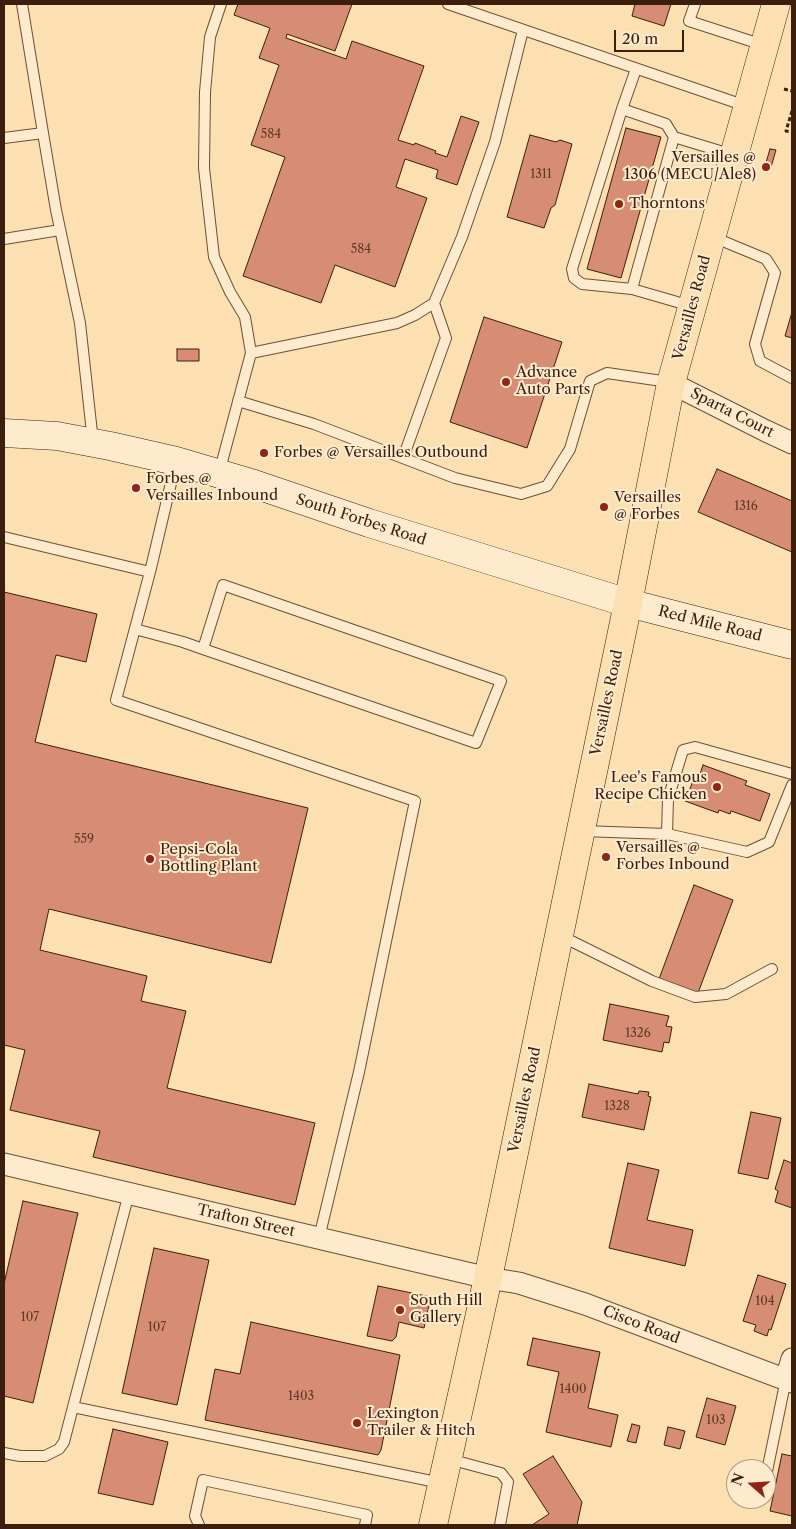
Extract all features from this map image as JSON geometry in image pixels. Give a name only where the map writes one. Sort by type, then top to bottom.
[{"type":"main road","name":"Versailles Road","points":[[433,1525],[488,1278],[628,602],[671,383],[776,4]]},
{"type":"main road","name":"South Forbes Road","points":[[4,432],[57,436],[176,461],[254,484],[369,523],[628,602]]},
{"type":"main road","name":"Red Mile Road","points":[[628,602],[792,645]]},
{"type":"street","name":"Sparta Court","points":[[671,383],[766,432],[792,442]]},
{"type":"street","name":"Trafton Street","points":[[4,1164],[488,1278]]},
{"type":"street","name":"Cisco Road","points":[[488,1278],[519,1283],[790,1374]]},
{"type":"lane","points":[[22,4],[60,230],[80,323],[93,443]]},
{"type":"lane","points":[[219,474],[251,353],[245,318],[230,292],[214,257],[204,168],[205,92],[210,37],[221,4]]},
{"type":"lane","points":[[448,4],[747,107]]},
{"type":"lane","points":[[695,4],[689,21],[764,45]]},
{"type":"lane","points":[[251,353],[397,323],[414,316],[434,303],[462,237],[495,142],[523,30]]},
{"type":"lane","points":[[636,68],[572,269],[574,278],[582,284],[632,289],[692,306]]},
{"type":"lane","points":[[622,109],[666,124],[674,137],[734,155]]},
{"type":"lane","points":[[4,138],[43,133]]},
{"type":"lane","points":[[632,289],[674,137]]},
{"type":"lane","points":[[4,239],[60,230]]},
{"type":"lane","points":[[712,237],[766,259],[775,273],[755,344],[760,361],[792,378]]},
{"type":"lane","points":[[403,458],[446,338],[434,303]]},
{"type":"lane","points":[[238,401],[314,424],[455,478],[521,494],[547,486],[552,479],[570,449],[590,381],[608,373],[671,383]]},
{"type":"lane","points":[[176,461],[150,572],[116,700],[415,801],[359,1072],[319,1238]]},
{"type":"lane","points":[[4,537],[150,572]]},
{"type":"lane","points":[[135,629],[203,649],[476,743],[501,681],[223,585],[203,649]]},
{"type":"lane","points":[[667,834],[668,799],[683,750],[696,747],[792,774]]},
{"type":"lane","points":[[581,831],[667,834],[747,852],[769,842],[792,785]]},
{"type":"lane","points":[[559,935],[652,981],[695,998],[726,994],[772,969]]},
{"type":"lane","points":[[4,1453],[20,1456],[45,1456],[59,1449],[64,1442],[129,1193]]},
{"type":"lane","points":[[770,1459],[790,1374]]},
{"type":"lane","points":[[73,1407],[445,1471],[501,1472],[508,1482],[500,1525]]},
{"type":"lane","points":[[199,1525],[195,1516],[203,1480],[367,1514],[365,1525]]},
{"type":"path","points":[[784,89],[792,91]]},
{"type":"path","points":[[792,111],[786,131],[792,132]]},
{"type":"building","points":[[238,4],[352,4],[335,51],[287,34],[286,38],[346,59],[352,41],[424,66],[398,140],[414,145],[415,143],[447,157],[461,116],[479,122],[457,185],[436,178],[438,170],[405,159],[396,187],[427,198],[395,287],[335,265],[321,303],[243,276],[285,157],[251,145],[279,65],[259,58],[270,28],[234,15]]},
{"type":"building","points":[[635,4],[671,4],[664,26],[632,16]]},
{"type":"building","points":[[626,128],[661,137],[621,278],[587,269]]},
{"type":"building","points":[[530,135],[572,144],[555,205],[551,208],[544,228],[507,217]]},
{"type":"building","points":[[770,149],[776,150],[771,167],[765,166]]},
{"type":"building","points":[[792,312],[792,338],[785,336]]},
{"type":"building","name":"Advance Auto Parts","points":[[484,317],[562,342],[527,448],[450,422]]},
{"type":"building","points":[[177,349],[199,349],[199,361],[177,361]]},
{"type":"building","points":[[717,469],[792,501],[792,552],[698,512]]},
{"type":"building","name":"Pepsi-Cola Bottling Plant","points":[[4,592],[97,614],[86,662],[56,655],[35,742],[308,808],[271,963],[49,909],[40,950],[147,976],[141,1001],[186,1011],[167,1088],[315,1123],[295,1205],[93,1157],[100,1131],[10,1110],[25,1050],[4,1045]]},
{"type":"building","points":[[703,765],[747,781],[745,785],[770,794],[760,821],[731,811],[730,814],[719,810],[718,813],[685,801],[695,776],[699,777]]},
{"type":"building","points":[[694,885],[733,900],[698,993],[659,979]]},
{"type":"building","points":[[610,1004],[669,1016],[666,1026],[672,1027],[669,1043],[664,1042],[662,1052],[603,1040]]},
{"type":"building","points":[[589,1084],[638,1094],[639,1091],[649,1092],[648,1096],[651,1097],[644,1130],[582,1117]]},
{"type":"building","points":[[751,1112],[781,1118],[768,1179],[738,1173]]},
{"type":"building","points":[[784,1160],[792,1163],[792,1208],[775,1202],[778,1191],[775,1189]]},
{"type":"building","points":[[628,1163],[659,1170],[647,1220],[693,1230],[685,1266],[609,1248]]},
{"type":"building","points":[[23,1201],[78,1213],[33,1403],[4,1396],[4,1284]]},
{"type":"building","points":[[154,1248],[209,1260],[177,1405],[122,1393]]},
{"type":"building","points":[[758,1275],[786,1284],[771,1330],[769,1329],[767,1336],[754,1331],[756,1325],[743,1321]]},
{"type":"building","name":"South Hill Gallery","points":[[378,1286],[431,1297],[424,1328],[399,1322],[396,1337],[392,1341],[367,1336]]},
{"type":"building","points":[[251,1322],[400,1355],[381,1450],[378,1455],[205,1420],[215,1369],[240,1374]]},
{"type":"building","points":[[533,1338],[600,1352],[588,1408],[618,1415],[611,1447],[546,1432],[559,1372],[527,1365]]},
{"type":"building","points":[[707,1398],[736,1406],[725,1445],[696,1437]]},
{"type":"building","points":[[632,1424],[640,1426],[636,1443],[627,1441]]},
{"type":"building","points":[[668,1427],[685,1431],[680,1449],[664,1445]]},
{"type":"building","points":[[113,1429],[168,1442],[153,1505],[98,1493]]},
{"type":"building","points":[[782,1454],[792,1456],[792,1516],[770,1511],[770,1509],[776,1509],[776,1482]]},
{"type":"building","points":[[553,1456],[582,1502],[577,1525],[532,1525],[549,1514],[523,1474]]},
{"type":"place","name":"Versailles @ 1306 (MECU/Ale8)","points":[[766,167]]},
{"type":"place","name":"Thorntons","points":[[619,204]]},
{"type":"place","name":"Advance Auto Parts","points":[[506,382]]},
{"type":"place","name":"Forbes @ Versailles Outbound","points":[[264,453]]},
{"type":"place","name":"Forbes @ Versailles Inbound","points":[[136,488]]},
{"type":"place","name":"Versailles @ Forbes","points":[[604,507]]},
{"type":"place","name":"Lee's Famous Recipe Chicken","points":[[717,787]]},
{"type":"place","name":"Versailles @ Forbes Inbound","points":[[606,857]]},
{"type":"place","name":"Pepsi-Cola Bottling Plant","points":[[150,859]]},
{"type":"place","name":"South Hill Gallery","points":[[400,1310]]},
{"type":"place","name":"Lexington Trailer & Hitch","points":[[357,1423]]}]
